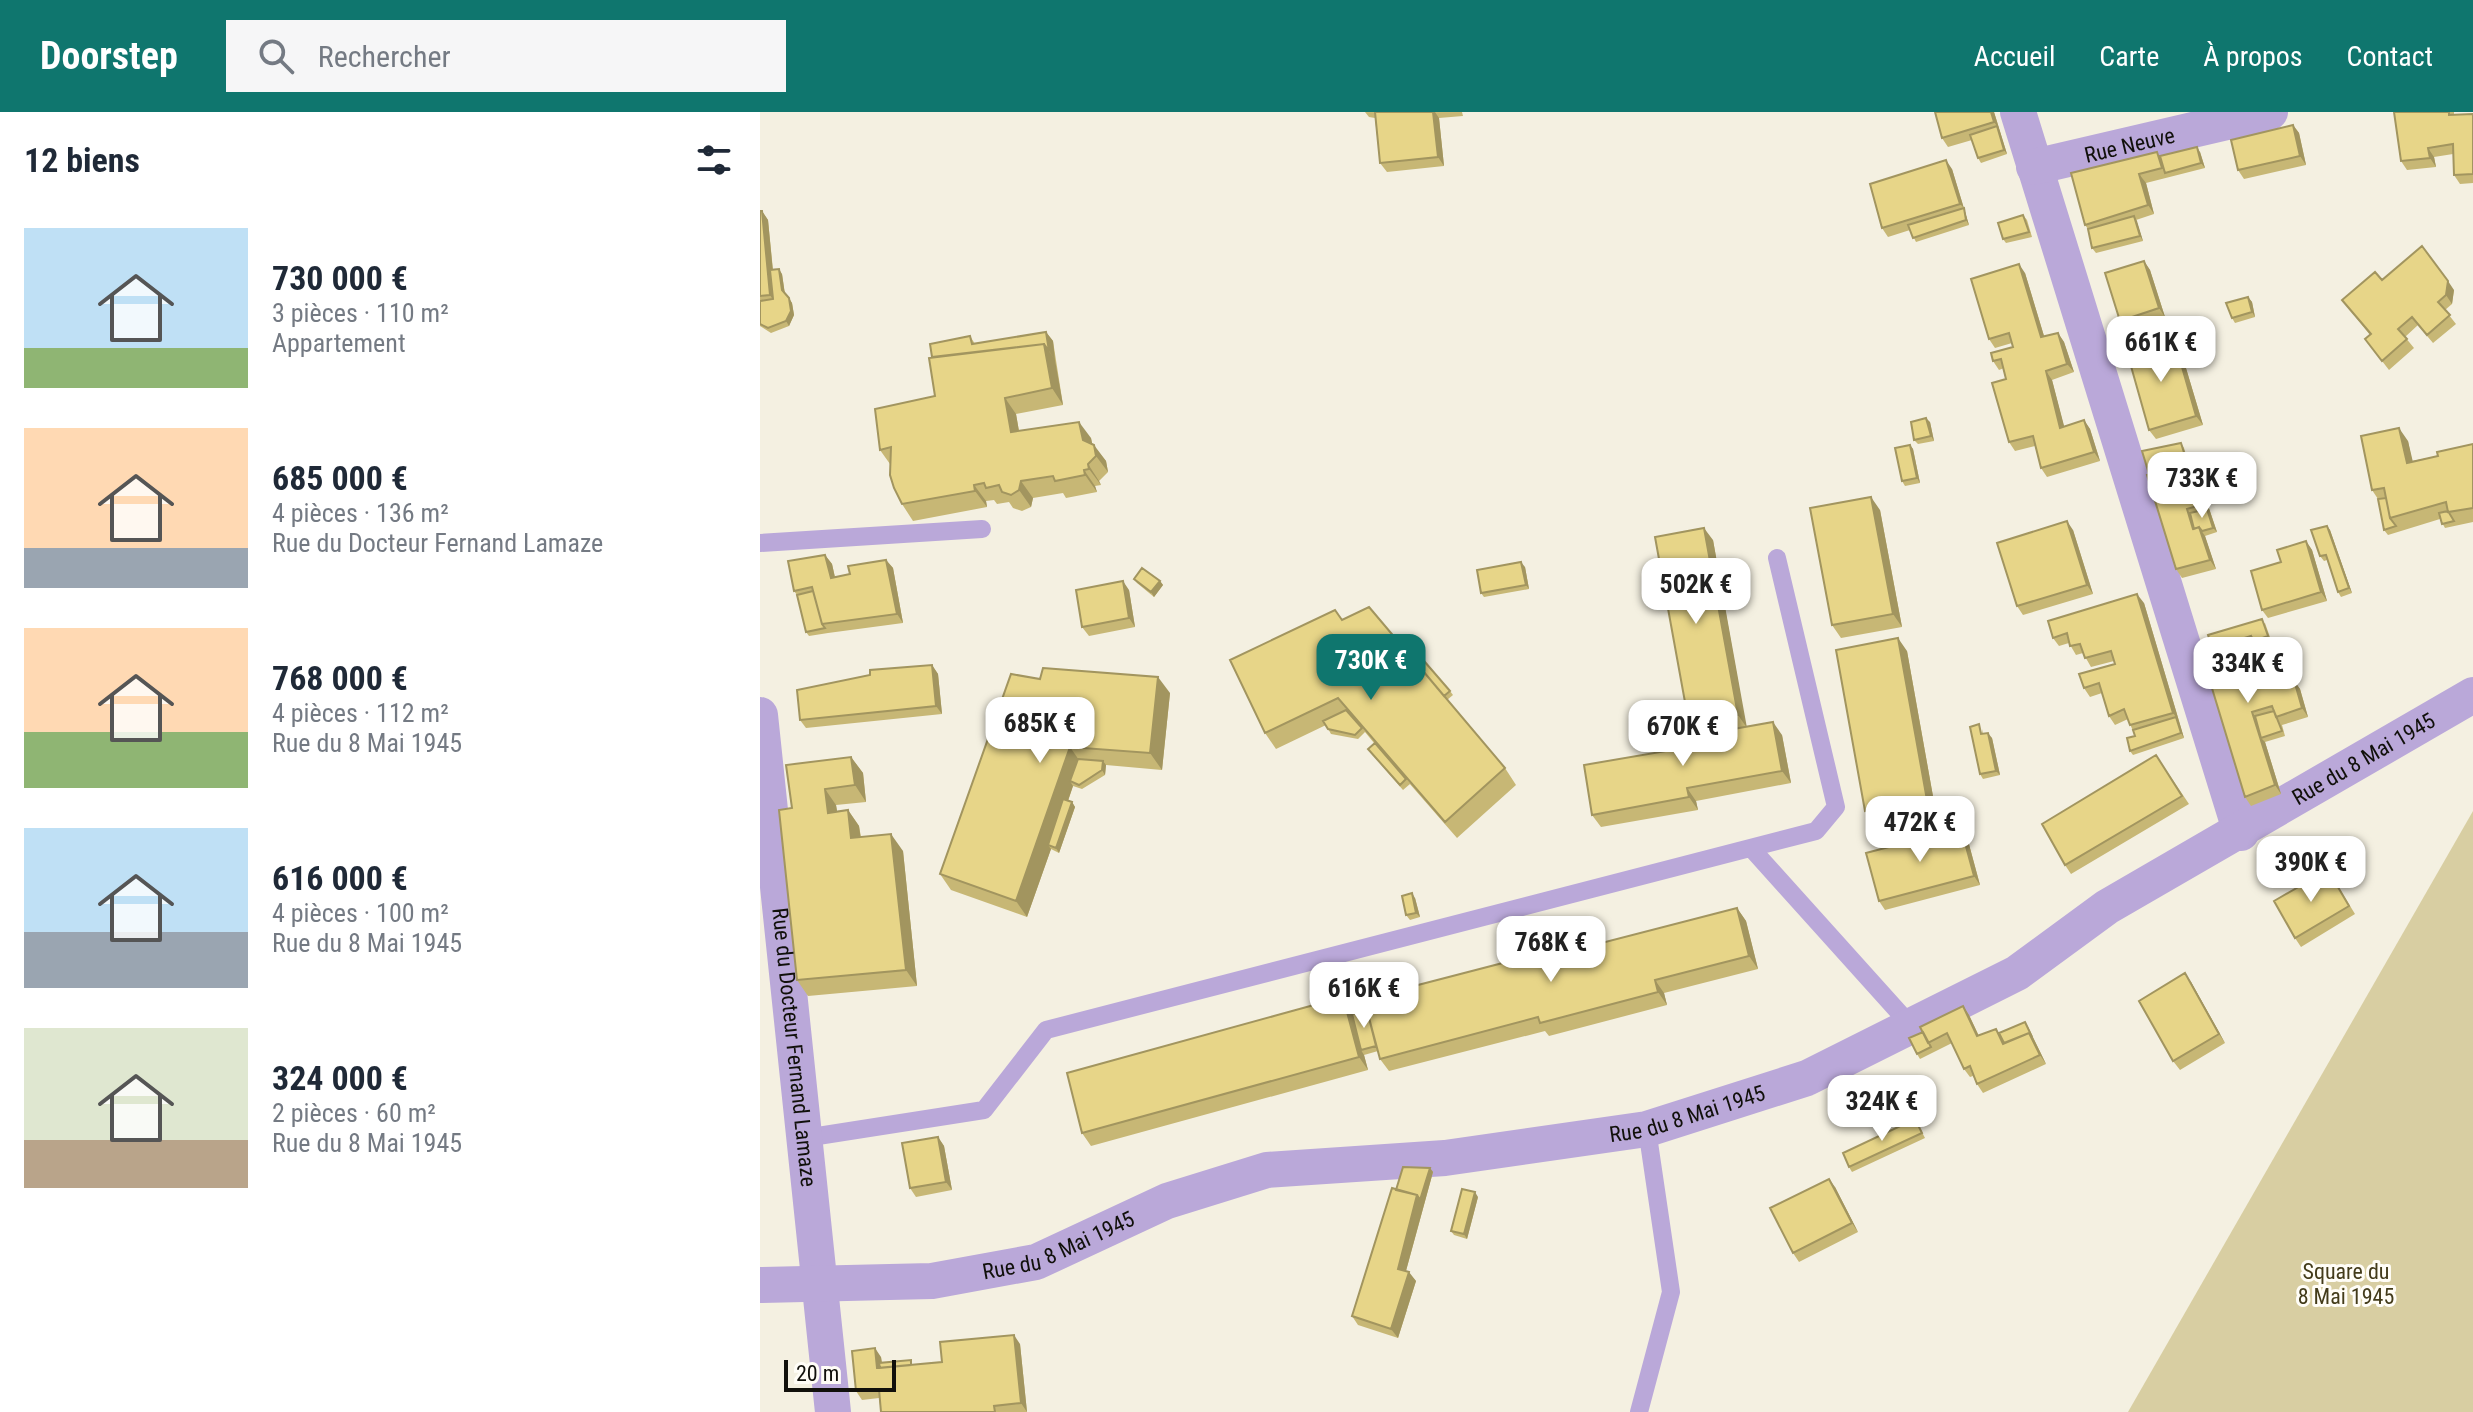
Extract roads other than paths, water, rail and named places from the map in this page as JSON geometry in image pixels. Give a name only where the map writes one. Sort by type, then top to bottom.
[{"type":"street","points":[[2018,112],[2241,833]]},
{"type":"street","name":"Rue Neuve","points":[[2034,167],[2270,112]]},
{"type":"street","name":"Rue du 8 Mai 1945","points":[[760,1285],[932,1281],[1036,1262],[1167,1201],[1267,1170],[1445,1158],[1647,1129],[1807,1078],[1913,1028],[2017,973],[2107,907],[2241,833],[2473,695]]},
{"type":"street","name":"Rue du Docteur Fernand Lamaze","points":[[760,715],[763,772],[833,1412]]},
{"type":"lane","points":[[760,543],[982,529]]},
{"type":"lane","points":[[805,1138],[984,1110],[1046,1030],[1816,831],[1836,807],[1777,558]]},
{"type":"lane","points":[[1751,848],[1913,1028]]},
{"type":"lane","points":[[1639,1412],[1671,1292],[1647,1129]]},
{"type":"park label","name":"Square du 8 Mai 1945","points":[[2346,1284]]}]
